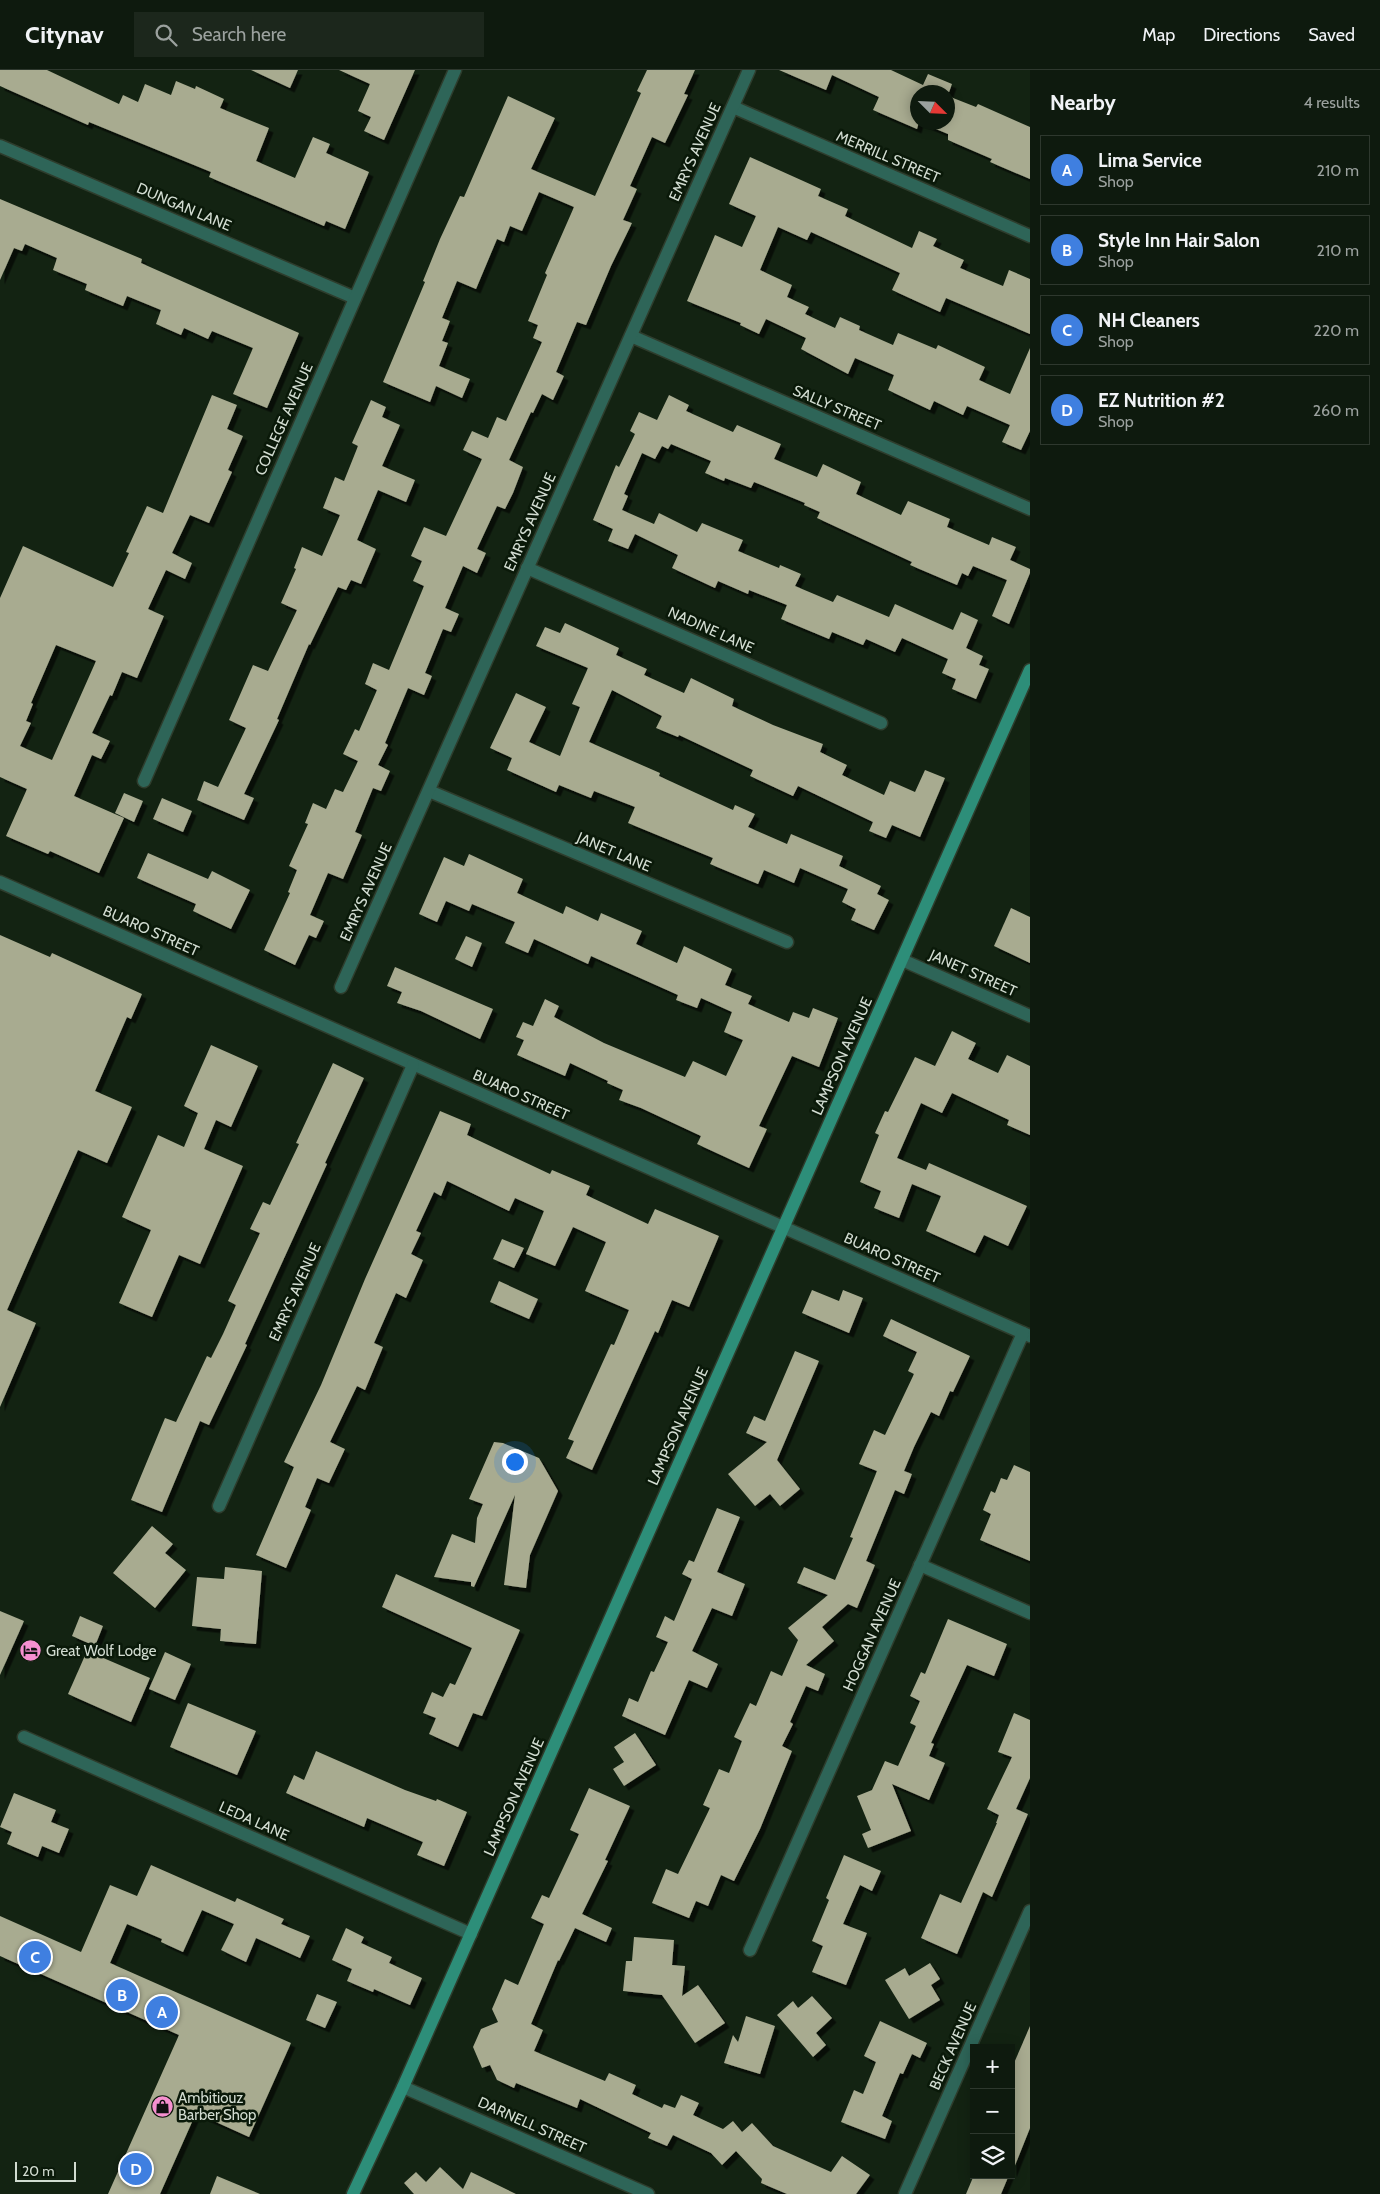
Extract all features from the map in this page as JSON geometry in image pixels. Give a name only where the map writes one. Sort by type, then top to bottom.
[{"type":"street","name":"COLLEGE AVENUE","points":[[144,781],[455,70]]},
{"type":"street","name":"EMRYS AVENUE","points":[[341,987],[749,70]]},
{"type":"street","name":"MERRILL STREET","points":[[733,107],[1030,236]]},
{"type":"street","name":"DUNGAN LANE","points":[[0,146],[355,298]]},
{"type":"street","name":"SALLY STREET","points":[[630,336],[1030,509]]},
{"type":"street","name":"NADINE LANE","points":[[528,568],[881,723]]},
{"type":"street","name":"LAMPSON AVENUE","points":[[353,2194],[471,1934],[1030,670]]},
{"type":"street","name":"JANET LANE","points":[[429,791],[787,942]]},
{"type":"street","name":"BUARO STREET","points":[[0,882],[1027,1335]]},
{"type":"street","name":"JANET STREET","points":[[902,960],[1030,1016]]},
{"type":"street","name":"EMRYS AVENUE","points":[[219,1506],[413,1065]]},
{"type":"street","name":"HOGGAN AVENUE","points":[[750,1950],[920,1565],[1027,1335]]},
{"type":"street","points":[[920,1565],[1030,1613]]},
{"type":"street","name":"LEDA LANE","points":[[24,1737],[471,1934]]},
{"type":"street","name":"BECK AVENUE","points":[[905,2194],[1030,1911]]},
{"type":"street","name":"DARNELL STREET","points":[[403,2087],[648,2194]]},
{"type":"building","points":[[0,70],[47,70],[119,104],[123,95],[138,102],[145,84],[171,95],[176,81],[195,89],[196,86],[224,99],[220,108],[269,128],[256,161],[295,178],[313,137],[330,144],[326,153],[369,172],[345,229],[326,221],[324,226],[209,177],[211,172],[89,122],[88,125],[0,86]]},
{"type":"building","points":[[251,70],[298,70],[290,88]]},
{"type":"building","points":[[339,70],[415,70],[384,140],[364,131],[371,117],[358,111],[370,84]]},
{"type":"building","points":[[647,70],[695,70],[684,94],[688,95],[665,143],[652,137],[630,186],[637,189],[623,220],[632,223],[586,325],[577,322],[556,372],[564,376],[553,400],[542,394],[533,413],[531,412],[509,460],[523,467],[513,493],[505,509],[497,506],[477,549],[486,553],[477,573],[463,566],[445,608],[459,614],[451,632],[443,629],[425,673],[432,676],[424,695],[408,688],[385,743],[388,745],[378,765],[390,771],[381,791],[373,788],[355,832],[362,835],[343,879],[328,873],[310,915],[324,921],[316,938],[309,935],[295,965],[264,950],[290,893],[288,892],[297,870],[289,866],[308,824],[305,823],[313,803],[326,809],[335,789],[343,792],[358,761],[343,754],[355,729],[359,731],[377,690],[365,684],[373,663],[389,670],[424,586],[413,581],[422,561],[411,556],[424,527],[446,536],[482,459],[463,450],[472,431],[488,438],[497,417],[506,421],[542,342],[533,338],[538,325],[528,321],[547,275],[545,273],[574,207],[539,192],[522,231],[510,226],[504,242],[497,239],[476,289],[457,281],[442,318],[450,321],[442,341],[448,343],[439,366],[470,379],[462,398],[436,386],[430,402],[383,382],[425,282],[423,281],[440,239],[460,196],[464,197],[508,96],[555,118],[531,169],[595,196],[641,93],[637,91]]},
{"type":"building","points":[[779,70],[891,70],[923,85],[910,85],[910,126],[873,110],[879,97],[832,75],[826,90]]},
{"type":"building","points":[[928,74],[952,85],[923,85]]},
{"type":"building","points":[[955,99],[976,107],[978,104],[1030,127],[1030,179],[990,162],[992,159],[948,140],[948,134],[938,130],[955,130]]},
{"type":"building","points":[[750,157],[821,189],[818,196],[848,209],[845,216],[912,248],[919,231],[937,239],[933,246],[964,260],[960,268],[1003,286],[1009,270],[1030,279],[1030,334],[946,298],[940,312],[892,290],[900,273],[811,232],[807,240],[778,227],[760,270],[792,285],[787,297],[809,307],[805,314],[835,328],[840,317],[860,326],[859,330],[893,345],[898,333],[936,349],[938,345],[985,367],[979,380],[1010,394],[1030,348],[1030,431],[1021,450],[1002,442],[1010,425],[967,406],[963,415],[934,401],[930,410],[888,390],[894,375],[855,358],[848,374],[801,349],[806,338],[766,319],[759,334],[740,325],[741,323],[687,301],[715,235],[742,247],[756,216],[729,204]]},
{"type":"building","points":[[0,199],[142,259],[141,263],[299,333],[267,408],[233,394],[253,348],[212,331],[208,339],[184,328],[181,335],[156,324],[161,310],[127,296],[123,306],[85,290],[87,284],[53,270],[57,258],[25,244],[22,251],[14,248],[0,280]]},
{"type":"building","points":[[212,395],[237,405],[227,429],[243,436],[228,470],[232,472],[209,523],[190,515],[172,553],[192,563],[185,579],[166,570],[148,609],[164,616],[137,678],[122,672],[112,696],[110,695],[92,733],[110,741],[101,759],[92,755],[74,796],[124,818],[99,873],[50,851],[48,854],[6,836],[27,789],[0,777],[0,598],[23,546],[113,587],[129,553],[126,552],[147,506],[163,513]],"holes":[[[56,645],[96,661],[52,760],[20,746],[31,723],[26,721],[33,704],[31,703]]]},
{"type":"building","points":[[669,395],[689,405],[686,411],[733,432],[737,425],[781,444],[774,459],[817,477],[823,464],[861,482],[856,494],[901,515],[908,501],[950,519],[947,527],[989,545],[992,537],[1016,547],[1010,560],[1030,569],[1030,573],[1009,624],[992,616],[1007,580],[973,566],[968,576],[962,573],[957,585],[910,565],[912,562],[817,518],[820,512],[804,505],[805,503],[754,482],[751,488],[725,478],[724,481],[705,473],[711,461],[671,444],[668,449],[662,446],[655,459],[642,453],[624,494],[628,496],[622,510],[654,524],[659,513],[697,532],[702,523],[743,540],[738,551],[779,568],[780,565],[801,574],[795,586],[833,602],[837,595],[889,617],[895,604],[953,630],[961,612],[978,620],[966,648],[983,656],[979,665],[989,669],[976,699],[952,689],[956,679],[942,673],[948,659],[902,638],[895,652],[866,639],[863,645],[832,632],[829,639],[781,619],[787,605],[749,590],[748,594],[718,581],[715,588],[672,568],[678,555],[635,534],[628,549],[608,541],[613,529],[593,520],[616,465],[619,467],[635,434],[630,431],[639,412],[657,420]]},
{"type":"building","points":[[371,400],[386,407],[382,417],[400,425],[382,466],[415,480],[406,502],[378,490],[357,540],[376,549],[361,584],[351,580],[346,590],[338,587],[309,644],[277,719],[279,720],[244,794],[254,798],[244,820],[197,800],[204,781],[218,787],[246,728],[229,720],[253,665],[268,671],[297,610],[281,603],[296,569],[294,568],[302,547],[322,556],[340,515],[323,508],[335,477],[344,481],[358,446],[352,443]]},
{"type":"building","points":[[565,623],[619,648],[616,655],[647,669],[644,675],[684,693],[691,678],[734,699],[732,706],[773,725],[823,744],[820,752],[847,765],[842,775],[884,795],[890,781],[915,792],[925,770],[945,778],[920,837],[892,825],[886,838],[869,831],[873,822],[798,786],[793,796],[750,776],[753,770],[679,735],[678,737],[656,728],[662,716],[612,690],[589,742],[660,773],[659,776],[733,810],[735,805],[755,814],[748,827],[787,844],[791,834],[843,856],[839,866],[881,886],[877,894],[889,900],[874,930],[851,920],[856,909],[842,902],[848,889],[800,868],[794,883],[764,870],[758,884],[710,864],[713,858],[628,823],[635,807],[594,791],[591,798],[559,785],[556,792],[507,770],[512,758],[490,748],[516,693],[546,707],[529,742],[560,756],[580,707],[572,704],[588,668],[536,646],[545,627],[560,633]]},
{"type":"building","points":[[124,793],[143,801],[134,822],[115,813]]},
{"type":"building","points":[[162,798],[192,811],[183,832],[153,819]]},
{"type":"building","points":[[148,853],[208,879],[212,871],[250,890],[231,929],[193,911],[196,904],[137,878]]},
{"type":"building","points":[[469,854],[523,879],[517,893],[563,914],[566,906],[598,921],[601,913],[642,931],[636,944],[677,963],[684,946],[732,969],[725,985],[752,996],[748,1004],[789,1022],[793,1012],[809,1018],[813,1008],[838,1018],[819,1067],[792,1056],[759,1126],[767,1129],[749,1168],[697,1144],[701,1136],[641,1108],[619,1100],[623,1090],[607,1083],[608,1081],[570,1063],[565,1076],[517,1055],[524,1040],[516,1037],[523,1022],[533,1026],[545,999],[559,1006],[554,1017],[604,1043],[685,1077],[693,1061],[726,1076],[743,1040],[724,1032],[732,1012],[701,998],[697,1008],[676,1000],[678,995],[591,956],[588,964],[534,939],[528,953],[505,943],[515,922],[472,904],[469,911],[446,901],[437,922],[419,914],[444,857],[464,866]]},
{"type":"building","points":[[1011,908],[1030,917],[1030,963],[994,946]]},
{"type":"building","points":[[0,935],[50,957],[52,953],[142,994],[131,1019],[127,1017],[95,1091],[132,1107],[107,1163],[78,1150],[28,1262],[7,1310],[36,1323],[0,1407]]},
{"type":"building","points":[[466,936],[482,943],[472,967],[455,959]]},
{"type":"building","points":[[395,967],[493,1009],[480,1039],[421,1011],[397,1003],[402,992],[387,986]]},
{"type":"building","points":[[952,1031],[976,1043],[968,1059],[998,1073],[1007,1055],[1030,1066],[1030,1135],[1007,1125],[1009,1120],[952,1093],[942,1113],[921,1103],[897,1158],[926,1170],[929,1163],[1027,1206],[1008,1246],[984,1235],[975,1253],[926,1231],[941,1196],[912,1184],[899,1218],[874,1208],[881,1191],[860,1182],[879,1135],[875,1133],[885,1111],[888,1112],[915,1057],[935,1066]]},
{"type":"building","points":[[211,1045],[258,1066],[231,1127],[216,1120],[204,1149],[243,1166],[200,1264],[179,1255],[152,1317],[119,1303],[151,1230],[122,1217],[158,1135],[184,1147],[198,1113],[184,1106]]},
{"type":"building","points":[[333,1063],[364,1078],[245,1344],[247,1345],[209,1425],[200,1421],[162,1512],[131,1500],[165,1418],[176,1422],[207,1356],[211,1358],[223,1334],[236,1305],[228,1301],[260,1233],[250,1229],[263,1202],[270,1205],[299,1144],[296,1143]]},
{"type":"building","points":[[440,1111],[471,1124],[467,1135],[550,1174],[552,1170],[590,1186],[586,1195],[648,1224],[655,1209],[719,1236],[689,1307],[672,1300],[658,1333],[655,1331],[592,1470],[566,1458],[574,1441],[568,1439],[611,1344],[614,1345],[629,1310],[585,1291],[606,1242],[573,1227],[555,1266],[526,1254],[544,1211],[515,1198],[509,1211],[447,1181],[441,1196],[434,1192],[416,1231],[421,1233],[411,1254],[423,1260],[406,1298],[396,1293],[374,1343],[383,1347],[365,1390],[357,1386],[330,1442],[345,1449],[329,1483],[317,1478],[305,1507],[311,1510],[286,1568],[256,1555],[294,1467],[284,1462],[321,1385],[365,1279]]},
{"type":"building","points":[[502,1239],[524,1248],[514,1268],[493,1259]]},
{"type":"building","points":[[499,1281],[538,1299],[529,1319],[490,1302]]},
{"type":"building","points":[[812,1290],[839,1301],[843,1290],[863,1298],[849,1333],[802,1313]]},
{"type":"building","points":[[891,1319],[970,1356],[953,1392],[950,1391],[939,1416],[931,1412],[914,1447],[904,1471],[912,1474],[904,1494],[895,1490],[866,1561],[875,1565],[857,1608],[848,1604],[822,1627],[834,1641],[806,1665],[825,1674],[818,1691],[806,1686],[790,1722],[793,1724],[782,1746],[792,1751],[760,1829],[734,1881],[721,1875],[708,1906],[696,1901],[689,1918],[652,1903],[666,1869],[678,1874],[710,1808],[703,1805],[719,1769],[729,1773],[742,1741],[734,1737],[750,1703],[756,1706],[771,1671],[782,1676],[798,1640],[788,1628],[828,1595],[797,1583],[804,1567],[835,1580],[853,1538],[850,1537],[877,1471],[859,1464],[874,1430],[885,1435],[914,1374],[908,1371],[917,1352],[883,1336]]},
{"type":"building","points":[[795,1351],[819,1361],[777,1460],[800,1489],[780,1506],[770,1494],[755,1506],[728,1474],[767,1442],[746,1433],[754,1416],[765,1421]]},
{"type":"building","points":[[494,1442],[503,1443],[539,1458],[558,1491],[530,1555],[526,1588],[504,1585],[515,1495],[474,1587],[471,1586],[471,1582],[434,1577],[452,1534],[475,1543],[477,1518],[483,1504],[469,1499]]},
{"type":"building","points":[[1014,1465],[1030,1472],[1030,1561],[980,1540],[991,1514],[983,1510],[991,1491],[995,1493],[1001,1478],[1007,1480]]},
{"type":"building","points":[[717,1508],[740,1517],[717,1572],[745,1584],[732,1616],[712,1608],[692,1651],[718,1664],[707,1688],[689,1680],[665,1735],[622,1716],[629,1698],[638,1702],[651,1671],[654,1672],[668,1642],[656,1637],[665,1616],[674,1621],[692,1579],[682,1574],[689,1560],[694,1562]]},
{"type":"building","points":[[152,1526],[173,1544],[165,1553],[186,1570],[155,1608],[113,1573]]},
{"type":"building","points":[[225,1567],[262,1571],[256,1644],[220,1641],[221,1629],[192,1626],[197,1577],[224,1579]]},
{"type":"building","points":[[396,1574],[520,1630],[482,1716],[473,1713],[458,1747],[429,1734],[436,1718],[423,1713],[432,1692],[443,1697],[450,1683],[455,1685],[472,1648],[382,1607]]},
{"type":"building","points":[[0,1611],[24,1621],[0,1675]]},
{"type":"building","points":[[80,1616],[103,1626],[95,1646],[72,1636]]},
{"type":"building","points":[[948,1619],[1007,1644],[994,1676],[967,1665],[931,1743],[934,1744],[929,1756],[945,1763],[929,1800],[892,1784],[911,1831],[868,1848],[862,1834],[871,1830],[857,1796],[872,1790],[885,1761],[898,1766],[916,1726],[910,1723],[920,1701],[910,1696],[921,1672],[925,1674]]},
{"type":"building","points":[[87,1651],[150,1678],[131,1722],[68,1694]]},
{"type":"building","points":[[165,1652],[191,1664],[175,1700],[149,1689]]},
{"type":"building","points":[[188,1703],[256,1731],[237,1775],[170,1747]]},
{"type":"building","points":[[1014,1713],[1030,1720],[1030,1778],[1016,1809],[1028,1814],[992,1897],[983,1892],[957,1954],[921,1938],[940,1894],[961,1903],[997,1823],[999,1815],[987,1809],[1012,1757],[998,1752]]},
{"type":"building","points":[[635,1733],[656,1765],[624,1786],[613,1769],[624,1762],[614,1747]]},
{"type":"building","points":[[316,1751],[405,1790],[436,1801],[437,1799],[467,1812],[444,1866],[417,1855],[423,1842],[367,1818],[364,1827],[286,1793],[294,1775],[304,1780]]},
{"type":"building","points":[[589,1788],[630,1806],[605,1860],[608,1861],[582,1914],[612,1928],[606,1942],[575,1928],[558,1960],[531,2024],[543,2030],[534,2051],[605,2081],[609,2073],[636,2085],[632,2094],[662,2108],[664,2104],[675,2108],[681,2095],[699,2103],[693,2115],[723,2129],[733,2121],[742,2132],[752,2123],[773,2146],[831,2172],[842,2156],[870,2175],[856,2194],[787,2194],[761,2183],[762,2179],[736,2151],[722,2165],[711,2153],[673,2135],[667,2146],[648,2138],[651,2133],[580,2099],[577,2108],[516,2083],[514,2088],[497,2080],[490,2065],[482,2068],[473,2047],[481,2029],[498,2022],[492,2009],[505,1979],[518,1985],[544,1924],[531,1918],[542,1895],[549,1898],[579,1834],[570,1830]]},
{"type":"building","points":[[14,1793],[56,1810],[51,1822],[69,1829],[59,1853],[42,1846],[38,1857],[7,1844],[12,1832],[0,1827]]},
{"type":"building","points":[[844,1855],[881,1871],[872,1891],[860,1885],[843,1924],[867,1933],[846,1985],[812,1972],[823,1946],[812,1941],[829,1900],[826,1898]]},
{"type":"building","points":[[151,1865],[235,1902],[237,1898],[284,1919],[281,1924],[310,1936],[300,1958],[256,1938],[246,1962],[221,1950],[234,1924],[202,1910],[183,1952],[161,1942],[162,1939],[127,1924],[110,1963],[291,2043],[249,2137],[196,2113],[160,2194],[108,2194],[179,2035],[0,1956],[0,1916],[81,1952],[110,1885],[137,1896]]},
{"type":"building","points":[[346,1928],[364,1937],[361,1943],[392,1957],[389,1963],[422,1978],[410,2005],[374,1989],[373,1992],[347,1981],[352,1969],[332,1960]]},
{"type":"building","points":[[634,1937],[674,1940],[672,1965],[685,1966],[682,1996],[698,1985],[725,2023],[695,2043],[662,1995],[623,1991],[626,1961],[632,1961]]},
{"type":"building","points":[[930,1963],[940,1979],[931,1985],[940,2000],[909,2019],[885,1980],[905,1968],[909,1976]]},
{"type":"building","points":[[317,1994],[337,2002],[325,2028],[306,2020]]},
{"type":"building","points":[[812,1996],[832,2018],[816,2033],[826,2045],[813,2057],[777,2015],[793,2001],[798,2008]]},
{"type":"building","points":[[746,2016],[775,2026],[760,2074],[724,2063],[733,2035],[738,2042]]},
{"type":"building","points":[[880,2021],[927,2043],[920,2058],[912,2054],[903,2074],[900,2073],[882,2116],[892,2121],[885,2139],[841,2122],[854,2090],[863,2094],[876,2062],[864,2056]]},
{"type":"building","points":[[1030,2026],[1030,2128],[1015,2166],[1015,2089],[1015,2061]]},
{"type":"building","points":[[440,2167],[463,2189],[471,2172],[516,2194],[414,2194],[404,2183],[416,2172],[426,2182]]},
{"type":"building","points":[[217,2176],[260,2194],[210,2194]]},
{"type":"building","points":[[972,2179],[1007,2179],[1001,2194],[966,2194]]},
{"type":"place","name":"Great Wolf Lodge","points":[[30,1651]]},
{"type":"place","name":"NH Cleaners","points":[[35,1957]]},
{"type":"place","name":"Style Inn Hair Salon","points":[[122,1995]]},
{"type":"place","name":"Lima Service","points":[[162,2012]]},
{"type":"place","name":"Ambitiouz Barber Shop","points":[[162,2107]]},
{"type":"place","name":"EZ Nutrition #2","points":[[136,2169]]}]
